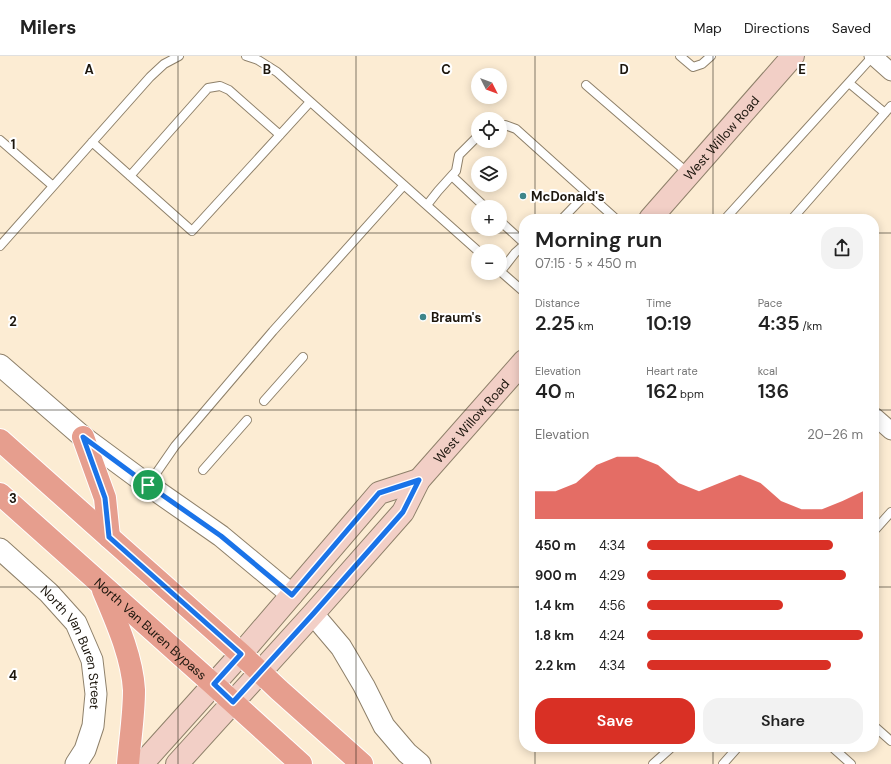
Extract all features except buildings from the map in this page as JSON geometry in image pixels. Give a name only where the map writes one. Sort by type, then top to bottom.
[{"type":"main road","name":"West Willow Road","points":[[656,214],[689,174],[793,56]]},
{"type":"main road","name":"West Willow Road","points":[[177,764],[403,512],[419,480],[519,367]]},
{"type":"main road","points":[[83,437],[105,498],[109,537]]},
{"type":"main road","points":[[0,440],[261,671],[279,690],[362,764]]},
{"type":"main road","points":[[142,764],[241,654],[379,493],[419,480]]},
{"type":"main road","name":"North Van Buren Bypass","points":[[0,494],[214,684],[301,764]]},
{"type":"main road","points":[[101,585],[120,631],[129,662],[134,689],[133,719],[128,764]]},
{"type":"street","points":[[873,56],[891,72]]},
{"type":"street","points":[[0,365],[83,437],[221,536],[292,595]]},
{"type":"street","points":[[879,420],[891,431]]},
{"type":"street","name":"North Van Buren Street","points":[[0,549],[49,593],[76,623],[92,660],[96,694],[93,726],[85,750],[76,764]]},
{"type":"street","points":[[313,614],[341,647],[364,686],[384,726],[407,753],[420,764]]},
{"type":"lane","points":[[0,246],[150,77],[164,64],[179,56]]},
{"type":"lane","points":[[246,56],[258,60],[276,72],[471,245]]},
{"type":"lane","points":[[680,56],[693,68],[702,64],[711,56]]},
{"type":"lane","points":[[730,214],[873,56]]},
{"type":"lane","points":[[849,83],[885,113]]},
{"type":"lane","points":[[586,85],[689,174]]},
{"type":"lane","points":[[130,176],[208,88],[220,86],[229,90],[280,135]]},
{"type":"lane","points":[[92,142],[192,231],[310,102]]},
{"type":"lane","points":[[796,214],[891,106]]},
{"type":"lane","points":[[507,126],[516,129],[610,214]]},
{"type":"lane","points":[[0,140],[53,186]]},
{"type":"lane","points":[[427,206],[456,171],[459,154],[471,143]]},
{"type":"lane","points":[[452,176],[478,200]]},
{"type":"lane","points":[[148,485],[174,446],[273,331],[404,185]]},
{"type":"lane","points":[[567,214],[587,193]]},
{"type":"lane","points":[[507,228],[519,239]]},
{"type":"lane","points":[[507,263],[519,249]]},
{"type":"lane","points":[[507,277],[519,288]]},
{"type":"lane","points":[[264,401],[303,357]]},
{"type":"lane","points":[[203,470],[247,420]]},
{"type":"lane","points":[[879,525],[891,512]]},
{"type":"lane","points":[[879,730],[891,741]]},
{"type":"lane","points":[[653,764],[666,752]]},
{"type":"lane","points":[[722,764],[733,752]]},
{"type":"lane","points":[[838,752],[851,764]]},
{"type":"place","name":"McDonald's","points":[[523,196]]},
{"type":"place","name":"Braum's","points":[[423,317]]},
{"type":"route","points":[[83,437],[148,485],[221,536],[292,595],[379,493],[419,480],[403,512],[233,702],[214,684],[241,654],[109,537],[105,498],[83,437]]}]
